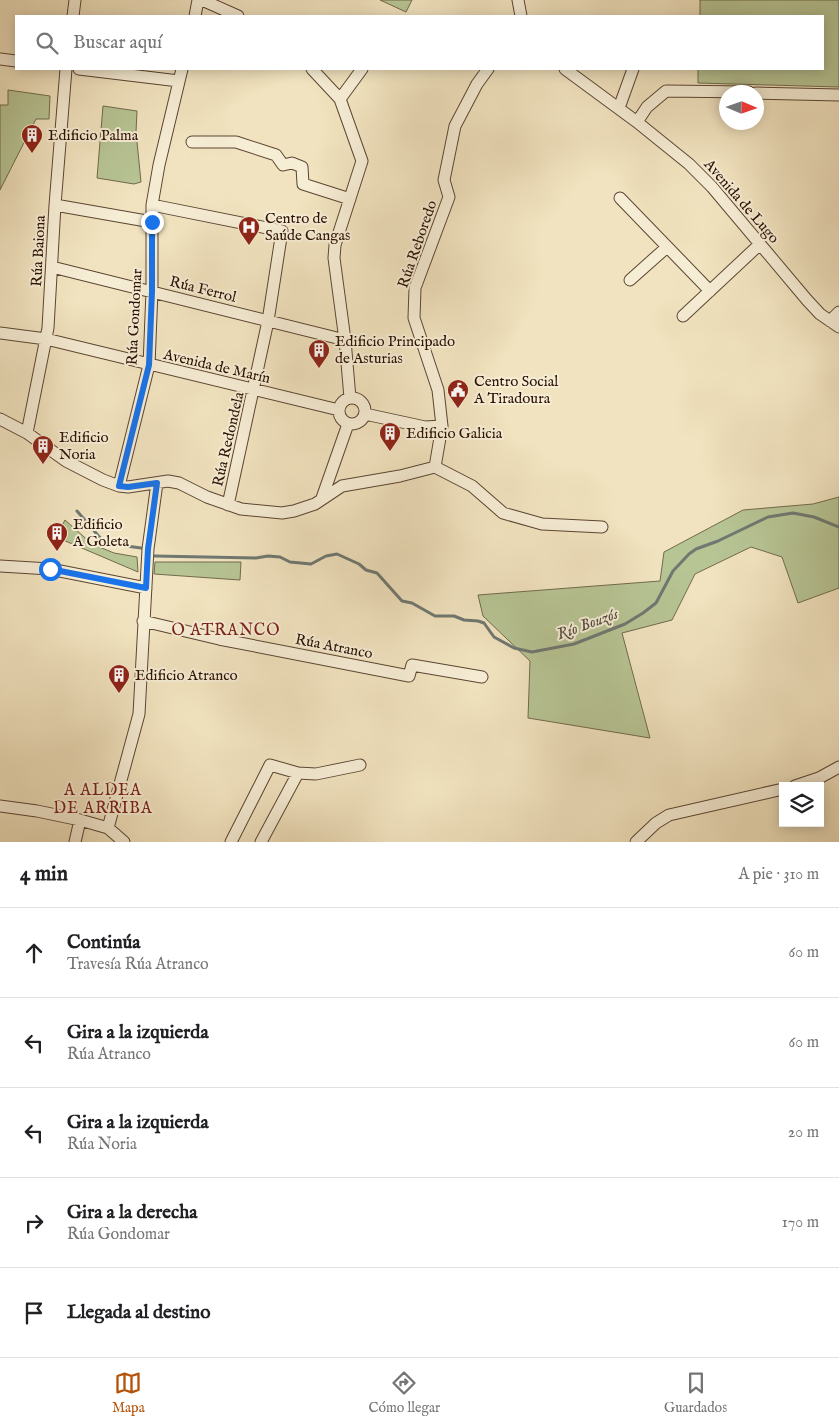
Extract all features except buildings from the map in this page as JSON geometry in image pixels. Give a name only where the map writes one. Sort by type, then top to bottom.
[{"type":"street","points":[[195,15],[200,0],[236,15]]},
{"type":"street","points":[[518,0],[521,15]]},
{"type":"street","points":[[73,15],[75,1]]},
{"type":"street","points":[[0,59],[15,61]]},
{"type":"street","name":"Rúa Baiona","points":[[27,433],[46,339],[66,70]]},
{"type":"street","points":[[87,70],[179,81]]},
{"type":"street","name":"Rúa Gondomar","points":[[119,486],[149,365],[152,291],[152,205],[159,165],[182,70]]},
{"type":"street","points":[[313,70],[340,99],[362,161],[335,245],[335,270],[345,340],[350,398]]},
{"type":"street","points":[[340,99],[361,70]]},
{"type":"street","name":"Avenida de Lugo","points":[[566,70],[638,122],[689,164],[712,187],[807,300],[820,314],[834,324]]},
{"type":"street","points":[[618,108],[633,70]]},
{"type":"street","name":"Rúa Reboredo","points":[[435,467],[442,426],[438,390],[414,318],[415,288],[449,197],[444,180],[455,126],[484,71]]},
{"type":"street","points":[[638,122],[647,107],[666,91],[719,92]]},
{"type":"street","points":[[764,93],[839,95]]},
{"type":"street","points":[[192,142],[236,142],[276,155],[283,165],[292,162],[302,167],[303,184],[350,199]]},
{"type":"street","points":[[620,198],[710,291]]},
{"type":"street","points":[[55,205],[152,222]]},
{"type":"street","name":"Rúa Redondela","points":[[152,205],[282,231],[268,321],[228,505]]},
{"type":"street","points":[[683,316],[760,244]]},
{"type":"street","points":[[630,280],[667,247]]},
{"type":"street","name":"Rúa Ferrol","points":[[52,267],[345,340]]},
{"type":"street","points":[[834,324],[839,312]]},
{"type":"street","name":"Avenida de Marín","points":[[0,333],[46,339],[339,410]]},
{"type":"street","points":[[350,398],[360,401],[365,414],[359,422],[348,424],[342,420],[339,410],[341,403],[350,398]]},
{"type":"street","points":[[365,414],[425,427],[442,426]]},
{"type":"street","points":[[0,419],[27,433],[66,461],[119,486],[128,487],[168,481],[179,483],[207,497],[241,509],[282,513],[315,504],[342,486],[400,476],[435,467],[472,486],[503,513],[542,524],[602,527]]},
{"type":"street","points":[[322,498],[348,424]]},
{"type":"street","points":[[108,828],[139,714],[148,549],[157,483]]},
{"type":"street","points":[[0,566],[50,569],[146,588]]},
{"type":"street","name":"Rúa Atranco","points":[[143,621],[219,639],[409,676],[412,664],[482,677]]},
{"type":"street","points":[[231,842],[270,765],[298,774],[316,774],[360,764]]},
{"type":"street","points":[[807,782],[839,767]]},
{"type":"street","points":[[261,842],[298,774]]},
{"type":"street","points":[[636,842],[656,823],[669,815],[779,790]]},
{"type":"street","points":[[0,806],[80,820],[108,828],[124,842]]},
{"type":"street","points":[[74,842],[80,820]]},
{"type":"green space","points":[[380,0],[412,0],[406,12]]},
{"type":"green space","points":[[700,0],[839,0],[839,87],[698,83],[698,70],[824,70],[824,15],[700,15]]},
{"type":"green space","points":[[8,90],[50,96],[49,119],[36,119],[0,190],[0,105],[8,105]]},
{"type":"green space","points":[[103,106],[137,111],[136,132],[141,182],[134,184],[97,178]]},
{"type":"green space","points":[[839,497],[839,588],[798,603],[782,557],[751,547],[695,574],[672,620],[622,633],[650,738],[528,718],[530,661],[483,616],[478,595],[660,581],[664,552],[743,510],[813,504]]},
{"type":"green space","points":[[65,520],[92,544],[114,553],[137,557],[138,572],[56,537]]},
{"type":"green space","points":[[155,562],[241,562],[240,580],[154,574]]},
{"type":"waterway","name":"Río Bouzós","points":[[77,511],[102,540],[112,544],[141,548]]},
{"type":"waterway","name":"Río Bouzós","points":[[155,556],[256,558],[268,556],[280,557],[290,562],[311,564],[326,556],[337,554],[359,564],[366,570],[377,573],[402,601],[412,603],[435,616],[454,616],[464,620],[484,623],[494,637],[514,648],[532,652],[574,644],[625,624],[656,603],[673,571],[689,554],[696,549],[718,541],[768,517],[793,513],[814,517],[839,527]]},
{"type":"place","name":"Edificio Palma","points":[[32,154]]},
{"type":"place","name":"Centro de Saúde Cangas","points":[[249,246]]},
{"type":"place","name":"Edificio Principado de Asturias","points":[[319,369]]},
{"type":"place","name":"Centro Social A Tiradoura","points":[[458,409]]},
{"type":"place","name":"Edificio Galicia","points":[[390,452]]},
{"type":"place","name":"Edificio Noria","points":[[43,465]]},
{"type":"place","name":"Edificio A Goleta","points":[[57,552]]},
{"type":"place","name":"Edificio Atranco","points":[[119,694]]},
{"type":"district","name":"O ATRANCO","points":[[226,629]]},
{"type":"district","name":"A ALDEA DE ARRIBA","points":[[103,798]]},
{"type":"route","points":[[50,569],[146,588],[148,549],[157,483],[128,487],[119,486],[149,365],[152,222]]}]
